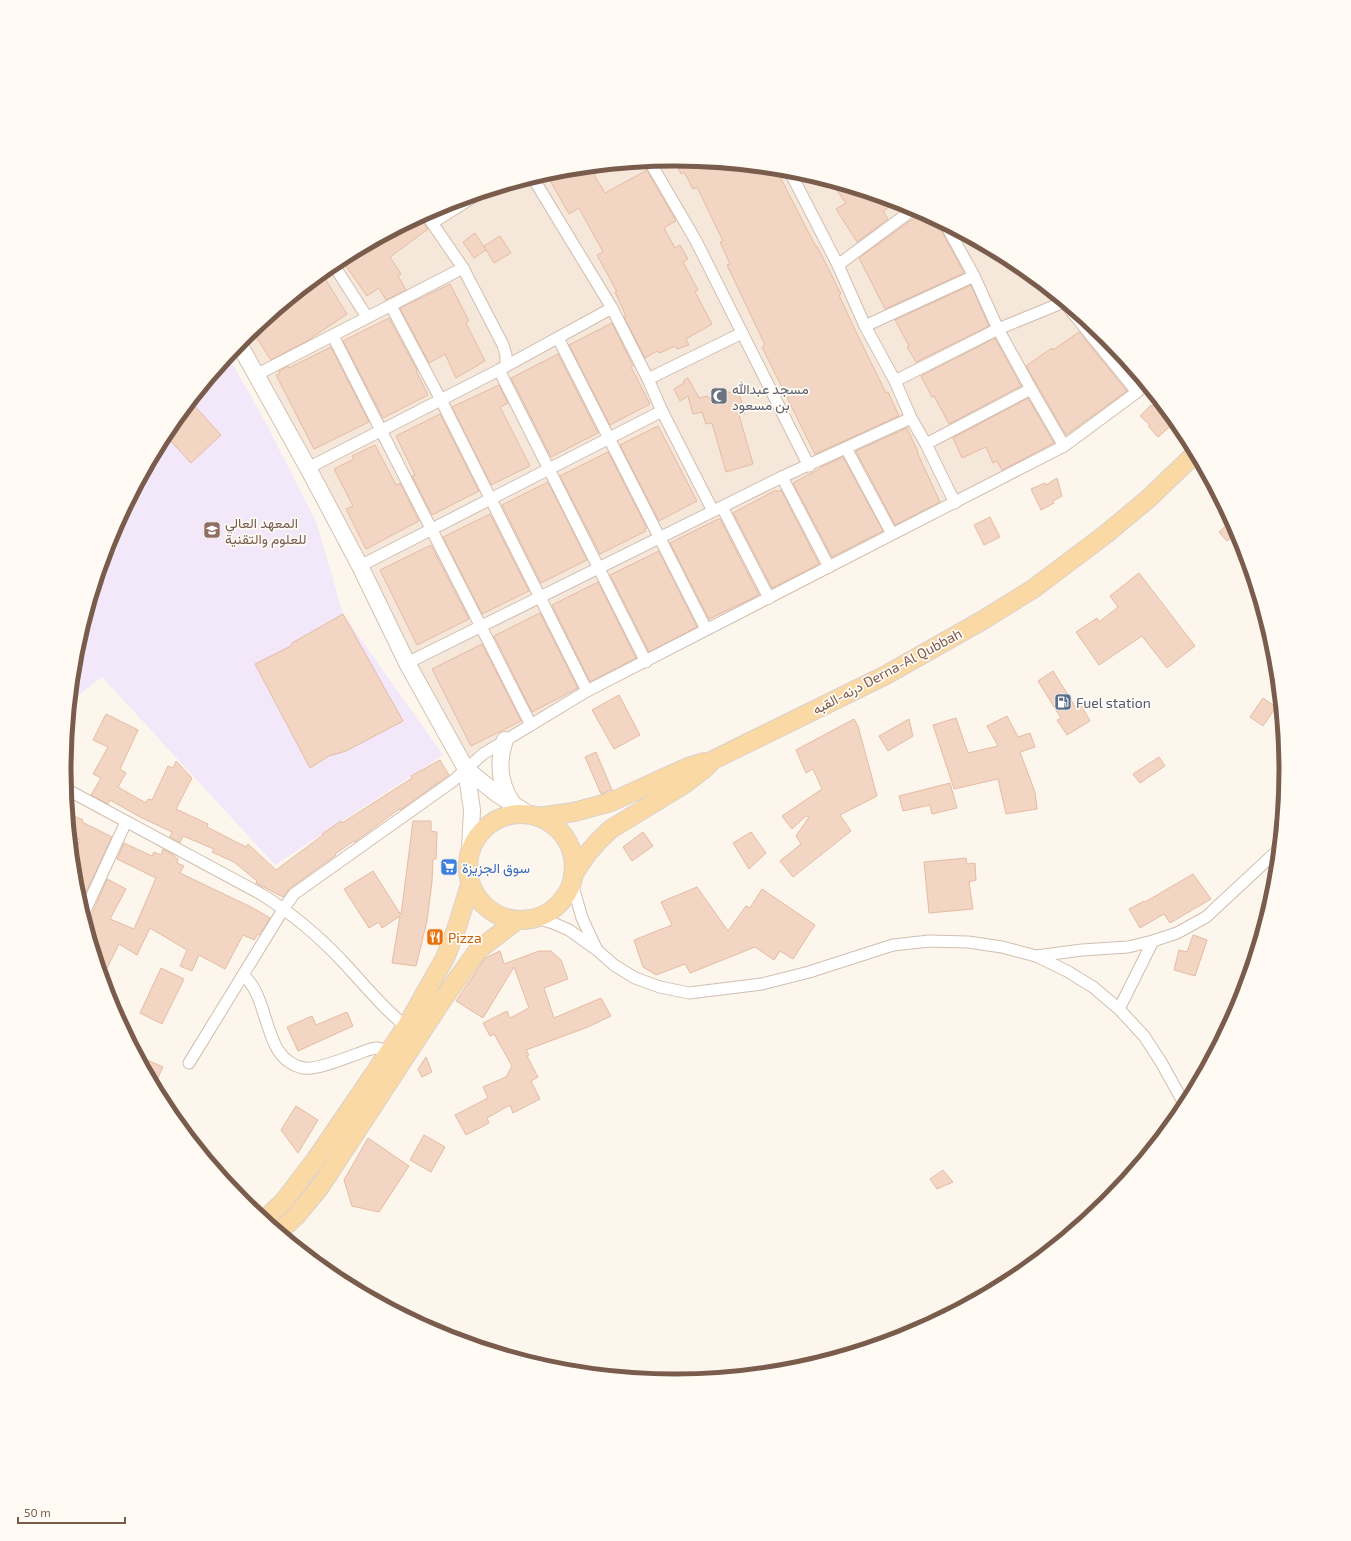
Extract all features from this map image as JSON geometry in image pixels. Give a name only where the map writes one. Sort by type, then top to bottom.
[{"type":"main road","points":[[241,350],[308,468],[360,566],[407,663],[466,769],[482,783],[514,805],[548,822],[558,830],[566,840],[574,863],[573,880],[567,895],[548,913],[536,918],[516,921],[503,918],[490,911],[480,902],[470,885],[467,863],[470,850],[472,810],[466,769]]},
{"type":"main road","name":"درنه-القبه Derna-Al Qubbah","points":[[573,880],[586,855],[606,833],[683,785],[713,760],[886,675],[983,620],[1033,589],[1112,529],[1148,499],[1192,457]]},
{"type":"main road","points":[[505,740],[500,760],[500,771],[504,789],[514,805]]},
{"type":"main road","points":[[470,850],[476,838],[494,821],[512,815],[534,816],[574,812],[611,802],[688,767],[713,760]]},
{"type":"main road","points":[[282,1229],[305,1206],[320,1187],[412,1031],[445,958],[456,930],[470,885]]},
{"type":"main road","points":[[268,1216],[284,1201],[316,1160],[389,1052],[412,1031],[478,950],[516,921]]},
{"type":"street","points":[[653,167],[696,241],[809,466]]},
{"type":"street","points":[[793,178],[838,266],[865,326],[895,381],[911,418],[926,444],[955,503]]},
{"type":"street","points":[[535,183],[612,308],[648,379],[662,411],[769,598]]},
{"type":"street","points":[[838,266],[909,213]]},
{"type":"street","points":[[429,219],[463,268],[503,345],[506,355],[502,368],[548,469],[646,662]]},
{"type":"street","points":[[950,232],[974,276],[998,329],[1064,446]]},
{"type":"street","points":[[256,375],[463,268]]},
{"type":"street","points":[[337,270],[367,317]]},
{"type":"street","points":[[865,326],[974,276]]},
{"type":"street","points":[[895,381],[998,329],[1059,304]]},
{"type":"street","points":[[391,306],[587,691]]},
{"type":"street","points":[[308,468],[502,368],[612,308]]},
{"type":"street","points":[[1080,321],[1137,392]]},
{"type":"street","points":[[648,379],[742,333]]},
{"type":"street","points":[[333,336],[531,725]]},
{"type":"street","points":[[558,338],[706,629]]},
{"type":"street","points":[[189,1063],[294,894],[453,781],[483,754],[587,691],[1064,446],[1142,387]]},
{"type":"street","points":[[926,444],[1031,389]]},
{"type":"street","points":[[360,566],[662,411]]},
{"type":"street","points":[[407,663],[782,477],[809,466],[911,418]]},
{"type":"street","points":[[846,448],[892,534]]},
{"type":"street","points":[[782,477],[829,567]]},
{"type":"street","points":[[72,792],[261,894],[284,908],[304,924],[327,946],[371,992],[412,1031]]},
{"type":"street","points":[[87,906],[126,822]]},
{"type":"street","points":[[1036,956],[1082,950],[1128,947],[1177,933],[1206,917],[1274,853]]},
{"type":"street","points":[[573,880],[582,918],[597,950]]},
{"type":"street","points":[[536,918],[569,930],[597,950],[614,965],[635,978],[660,987],[689,993],[762,984],[808,972],[900,944],[929,941],[968,942],[1002,947],[1036,956],[1067,970],[1093,988],[1119,1009],[1144,1036],[1161,1062],[1182,1100]]},
{"type":"street","points":[[1119,1009],[1153,941]]},
{"type":"street","points":[[243,975],[254,987],[275,1045],[282,1057],[294,1065],[306,1068],[318,1067],[377,1048],[389,1052]]},
{"type":"shaded area","points":[[636,167],[715,167],[754,171],[832,187],[870,198],[943,228],[978,247],[1043,291],[1074,316],[1103,343],[1139,383],[1131,391],[1059,446],[954,503],[476,750],[463,766],[246,345],[277,316],[308,291],[373,247],[408,228],[481,198],[558,178],[597,171]]},
{"type":"shaded area","points":[[231,361],[267,425],[317,524],[343,614],[443,755],[275,865],[102,677],[75,698],[83,653],[92,614],[103,576],[117,539],[133,503],[152,468],[173,435],[196,403]]},
{"type":"building","points":[[677,166],[715,167],[779,176],[841,294],[839,295],[857,334],[899,416],[815,454],[762,347],[765,345],[727,265],[730,264],[720,242],[723,241],[697,187],[693,189],[684,172],[681,174]]},
{"type":"building","points":[[647,170],[676,221],[664,228],[675,248],[680,245],[688,259],[683,262],[698,290],[695,292],[712,324],[686,339],[689,345],[677,349],[675,346],[660,353],[657,351],[645,358],[624,317],[626,316],[615,292],[617,292],[597,255],[603,252],[579,208],[569,214],[550,180],[601,171],[594,175],[605,193]]},
{"type":"building","points":[[835,188],[891,206],[883,211],[888,219],[857,242],[836,209],[846,203]]},
{"type":"building","points":[[918,217],[940,227],[964,273],[885,309],[859,258],[910,221]]},
{"type":"building","points":[[423,221],[428,229],[390,257],[401,274],[398,276],[406,290],[386,300],[379,288],[367,296],[345,265],[373,247]]},
{"type":"building","points":[[475,233],[486,250],[474,258],[463,242]]},
{"type":"building","points":[[500,236],[511,253],[494,263],[484,246]]},
{"type":"building","points":[[325,279],[347,314],[307,341],[271,360],[255,336],[277,316]]},
{"type":"building","points":[[450,284],[469,321],[466,323],[485,361],[456,378],[445,354],[429,363],[400,308]]},
{"type":"building","points":[[971,285],[989,326],[916,362],[907,347],[909,346],[895,320]]},
{"type":"building","points":[[389,318],[417,370],[416,371],[428,395],[383,418],[343,341]]},
{"type":"building","points":[[612,323],[633,366],[631,367],[650,404],[610,425],[569,345]]},
{"type":"building","points":[[1079,332],[1127,391],[1066,435],[1026,366]]},
{"type":"building","points":[[995,338],[1021,386],[949,424],[921,376]]},
{"type":"building","points":[[331,347],[369,422],[314,449],[276,375],[280,373],[279,371],[288,366],[289,368]]},
{"type":"building","points":[[558,354],[598,433],[551,457],[511,378]]},
{"type":"building","points":[[688,378],[699,398],[707,396],[708,398],[738,390],[745,414],[739,415],[753,464],[726,472],[712,423],[706,424],[702,412],[693,414],[688,396],[680,401],[674,389],[684,383],[684,380]]},
{"type":"building","points":[[499,385],[508,403],[500,407],[530,466],[491,485],[452,407]]},
{"type":"building","points":[[1028,398],[1054,443],[1002,470],[997,461],[993,463],[986,447],[962,458],[953,438]]},
{"type":"building","points":[[1155,404],[1171,425],[1158,437],[1149,427],[1149,424],[1140,416],[1151,405],[1152,406]]},
{"type":"building","points":[[194,406],[221,435],[191,463],[170,440]]},
{"type":"building","points":[[440,414],[479,491],[432,515],[412,476],[415,475],[396,436]]},
{"type":"building","points":[[658,426],[697,501],[659,521],[620,445]]},
{"type":"building","points":[[907,428],[940,502],[895,525],[856,451]]},
{"type":"building","points":[[375,445],[396,485],[400,483],[419,521],[366,549],[346,509],[353,506],[334,469],[354,459],[352,456]]},
{"type":"building","points":[[608,452],[647,528],[644,529],[646,531],[600,554],[560,476]]},
{"type":"building","points":[[843,457],[883,531],[832,557],[793,483],[821,467]]},
{"type":"building","points":[[1057,478],[1062,496],[1053,501],[1054,503],[1041,510],[1031,489],[1045,483],[1046,485]]},
{"type":"building","points":[[548,482],[587,560],[541,583],[502,505]]},
{"type":"building","points":[[776,490],[777,492],[781,490],[819,564],[772,588],[733,513]]},
{"type":"building","points":[[490,514],[529,591],[482,614],[443,537]]},
{"type":"building","points":[[990,517],[1000,537],[984,545],[974,525]]},
{"type":"building","points":[[720,519],[759,595],[709,619],[670,543]]},
{"type":"building","points":[[1227,524],[1233,536],[1227,541],[1219,532]]},
{"type":"building","points":[[431,545],[469,619],[417,645],[380,570]]},
{"type":"building","points":[[659,551],[697,627],[649,652],[610,575]]},
{"type":"building","points":[[1139,573],[1195,646],[1167,668],[1142,636],[1099,665],[1076,632],[1097,618],[1099,622],[1118,607],[1110,596]]},
{"type":"building","points":[[598,582],[636,658],[590,682],[552,605]]},
{"type":"building","points":[[540,613],[578,688],[532,712],[494,636]]},
{"type":"building","points":[[343,614],[403,721],[346,751],[329,756],[310,768],[255,664],[291,646],[292,643]]},
{"type":"building","points":[[482,644],[521,721],[471,746],[432,669]]},
{"type":"building","points":[[1053,671],[1076,708],[1081,705],[1090,721],[1067,735],[1057,720],[1061,718],[1038,681]]},
{"type":"building","points":[[619,695],[640,735],[614,749],[592,710]]},
{"type":"building","points":[[1263,698],[1276,707],[1263,726],[1250,717]]},
{"type":"building","points":[[106,714],[138,730],[120,769],[126,773],[118,787],[146,803],[148,799],[152,800],[168,766],[173,768],[176,761],[192,778],[176,809],[208,824],[207,827],[246,847],[248,844],[276,870],[341,821],[342,823],[412,778],[411,776],[440,760],[449,775],[400,810],[399,809],[355,842],[354,841],[335,854],[336,855],[290,888],[283,897],[256,883],[257,881],[234,862],[212,852],[214,849],[183,836],[180,843],[170,837],[172,832],[140,817],[110,800],[108,804],[91,795],[101,778],[93,774],[108,747],[93,740]]},
{"type":"building","points":[[1007,716],[1018,737],[1030,733],[1035,747],[1020,752],[1035,792],[1037,809],[1006,814],[998,779],[954,789],[933,725],[956,718],[968,753],[998,746],[987,726]]},
{"type":"building","points":[[854,719],[858,726],[877,796],[840,815],[851,831],[793,877],[780,861],[801,844],[796,836],[809,817],[806,816],[792,829],[782,816],[822,789],[813,769],[806,773],[796,750]]},
{"type":"building","points":[[909,719],[913,736],[888,751],[879,736]]},
{"type":"building","points":[[596,752],[612,790],[601,794],[585,757]]},
{"type":"building","points":[[1159,757],[1165,766],[1140,783],[1133,774]]},
{"type":"building","points":[[950,783],[957,808],[932,814],[930,805],[903,811],[899,796]]},
{"type":"building","points":[[73,815],[83,820],[82,822],[112,837],[85,895],[76,847],[80,840],[75,837]]},
{"type":"building","points":[[413,821],[431,821],[431,831],[437,832],[436,859],[433,859],[432,882],[427,921],[416,966],[392,963],[400,916],[382,928],[379,922],[369,928],[344,889],[373,871],[401,915]]},
{"type":"building","points":[[643,832],[653,846],[632,861],[623,847]]},
{"type":"building","points":[[751,832],[766,853],[749,869],[733,843]]},
{"type":"building","points":[[124,843],[152,856],[154,852],[161,855],[163,849],[174,855],[178,859],[177,863],[184,866],[180,873],[253,908],[270,918],[254,940],[243,935],[225,969],[199,955],[192,971],[180,966],[187,950],[150,928],[137,955],[119,944],[107,968],[103,965],[90,919],[107,879],[126,889],[110,919],[134,929],[156,878],[117,859]]},
{"type":"building","points":[[966,858],[967,864],[975,863],[976,880],[969,882],[973,909],[929,913],[924,862]]},
{"type":"building","points":[[1193,874],[1211,899],[1170,923],[1164,914],[1140,928],[1129,909],[1144,901],[1145,902]]},
{"type":"building","points":[[697,887],[728,931],[746,906],[750,908],[762,889],[815,925],[793,959],[780,951],[774,960],[755,947],[690,973],[685,964],[656,975],[643,967],[634,940],[672,925],[661,902]]},
{"type":"building","points":[[1193,935],[1207,940],[1195,976],[1174,970],[1179,950],[1187,952]]},
{"type":"building","points":[[500,951],[504,964],[539,951],[551,951],[561,960],[568,979],[544,988],[554,1018],[601,998],[611,1016],[588,1027],[526,1050],[529,1055],[527,1056],[538,1077],[531,1081],[540,1099],[513,1113],[510,1105],[487,1118],[489,1123],[466,1135],[455,1115],[488,1098],[483,1087],[506,1077],[512,1066],[494,1034],[490,1036],[483,1023],[507,1011],[510,1018],[529,1008],[514,967],[483,1018],[456,1001],[485,958]]},
{"type":"building","points":[[161,968],[184,979],[162,1024],[140,1013]]},
{"type":"building","points":[[347,1012],[353,1026],[298,1051],[287,1027],[312,1016],[316,1025]]},
{"type":"building","points":[[426,1057],[432,1072],[422,1077],[418,1069]]},
{"type":"building","points":[[144,1059],[163,1067],[157,1080]]},
{"type":"building","points":[[296,1106],[318,1120],[298,1153],[281,1130]]},
{"type":"building","points":[[424,1135],[445,1147],[431,1172],[410,1160]]},
{"type":"building","points":[[368,1138],[409,1166],[379,1212],[352,1206],[344,1180]]},
{"type":"building","points":[[943,1170],[953,1182],[937,1189],[930,1179]]},
{"type":"place","name":"مسجد عبدالله بن مسعود","points":[[719,396]]},
{"type":"place","name":"المعهد العالي للعلوم والتقنية","points":[[212,530]]},
{"type":"place","name":"Fuel station","points":[[1063,702]]},
{"type":"place","name":"سوق الجزيزة","points":[[449,867]]},
{"type":"place","name":"Pizza","points":[[435,937]]}]
